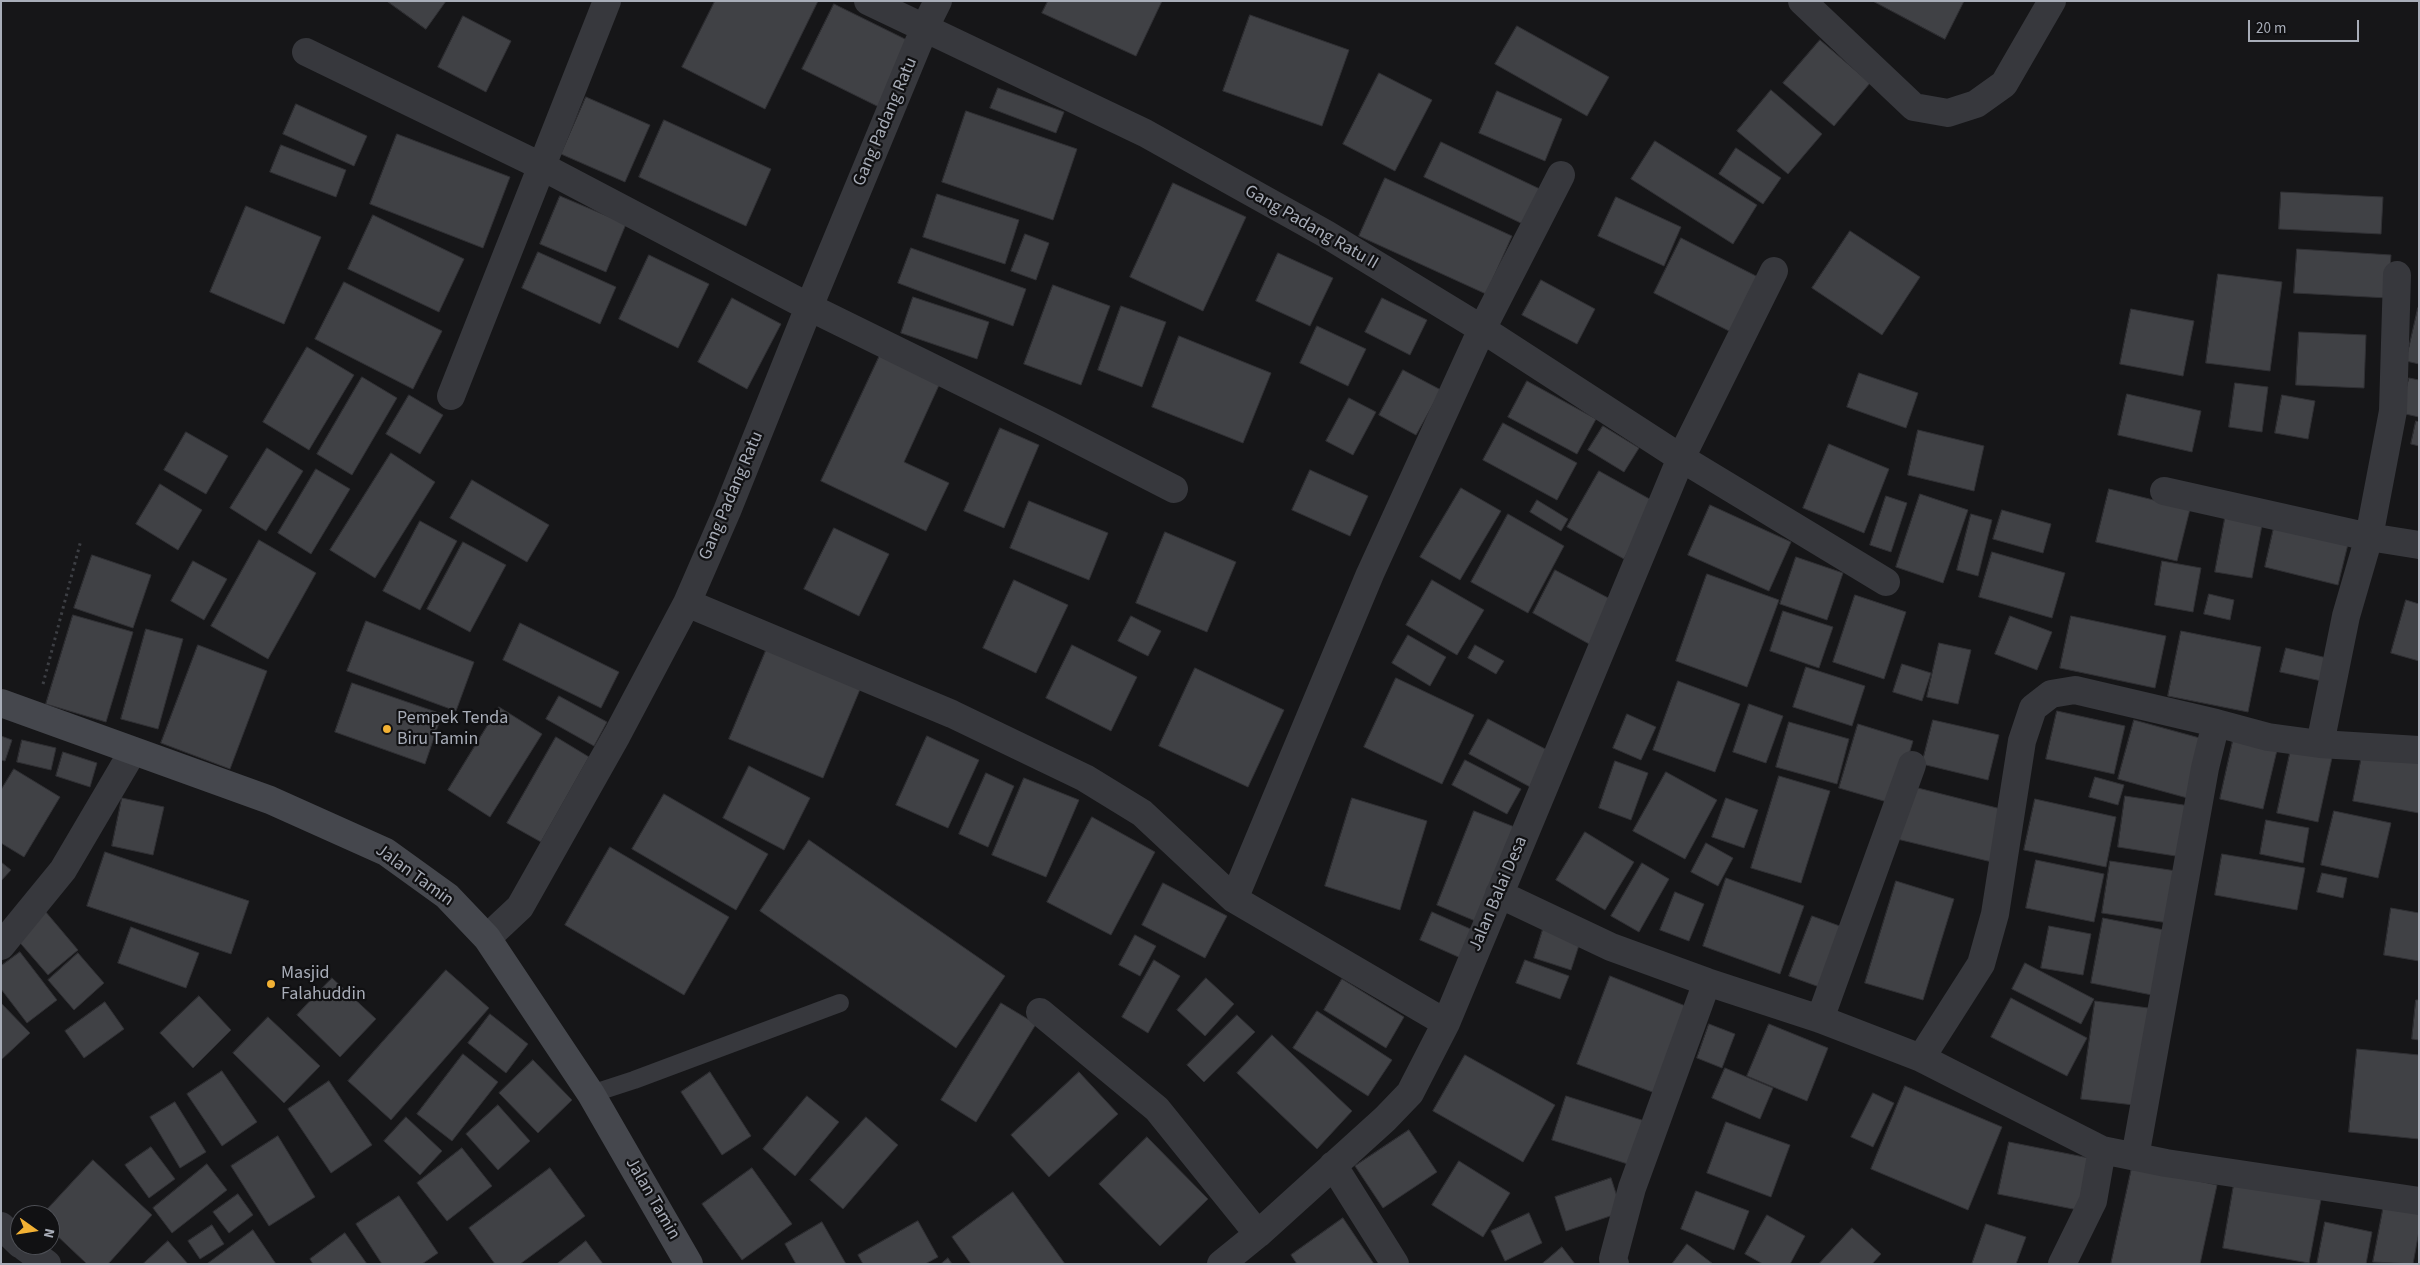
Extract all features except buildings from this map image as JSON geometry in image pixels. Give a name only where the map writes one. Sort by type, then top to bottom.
[{"type":"main road","name":"Jalan Tamin","points":[[1,704],[270,800],[386,852],[447,896],[487,938],[591,1094],[681,1260]]},
{"type":"street","points":[[451,396],[608,1]]},
{"type":"street","name":"Gang Padang Ratu II","points":[[868,1],[1145,133],[1326,234],[1482,329],[1681,458],[1886,582]]},
{"type":"street","name":"Gang Padang Ratu","points":[[487,938],[520,907],[617,735],[686,603],[727,511],[809,306],[925,27],[938,1]]},
{"type":"street","points":[[1802,1],[1914,107],[1948,113],[1976,104],[2004,84],[2052,1]]},
{"type":"street","points":[[306,52],[543,167],[809,306],[1174,489]]},
{"type":"street","points":[[1234,899],[1370,574],[1482,329],[1561,175]]},
{"type":"street","name":"Jalan Balai Desa","points":[[1221,1264],[1258,1234],[1385,1119],[1410,1093],[1446,1024],[1681,458],[1774,271]]},
{"type":"street","points":[[2320,744],[2346,616],[2369,537],[2393,410],[2397,275]]},
{"type":"street","points":[[2164,491],[2369,537],[2419,545]]},
{"type":"street","points":[[686,603],[952,714],[1085,778],[1142,813],[1234,899],[1446,1024]]},
{"type":"street","points":[[1921,1058],[1981,964],[1995,914],[2022,741],[2034,708],[2051,694],[2076,690],[2268,737],[2320,744],[2419,750]]},
{"type":"street","points":[[2135,1157],[2205,768],[2216,723]]},
{"type":"street","points":[[1,946],[63,870],[133,751]]},
{"type":"street","points":[[1820,1019],[1912,765]]},
{"type":"street","points":[[1499,894],[1612,947],[1707,982],[1820,1019],[1921,1058],[2102,1150],[2135,1157],[2419,1201]]},
{"type":"street","points":[[1615,1264],[1614,1259],[1632,1188],[1707,982]]},
{"type":"street","points":[[1040,1012],[1157,1109],[1258,1234]]},
{"type":"street","points":[[2062,1264],[2093,1201],[2102,1150]]},
{"type":"street","points":[[1334,1165],[1395,1264]]},
{"type":"street","points":[[35,1255],[46,1264]]},
{"type":"lane","points":[[591,1094],[634,1080],[840,1003]]},
{"type":"path","points":[[34,715],[81,540]]},
{"type":"place","name":"Pempek Tenda Biru Tamin","points":[[387,729]]},
{"type":"place","name":"Masjid Falahuddin","points":[[271,984]]}]
